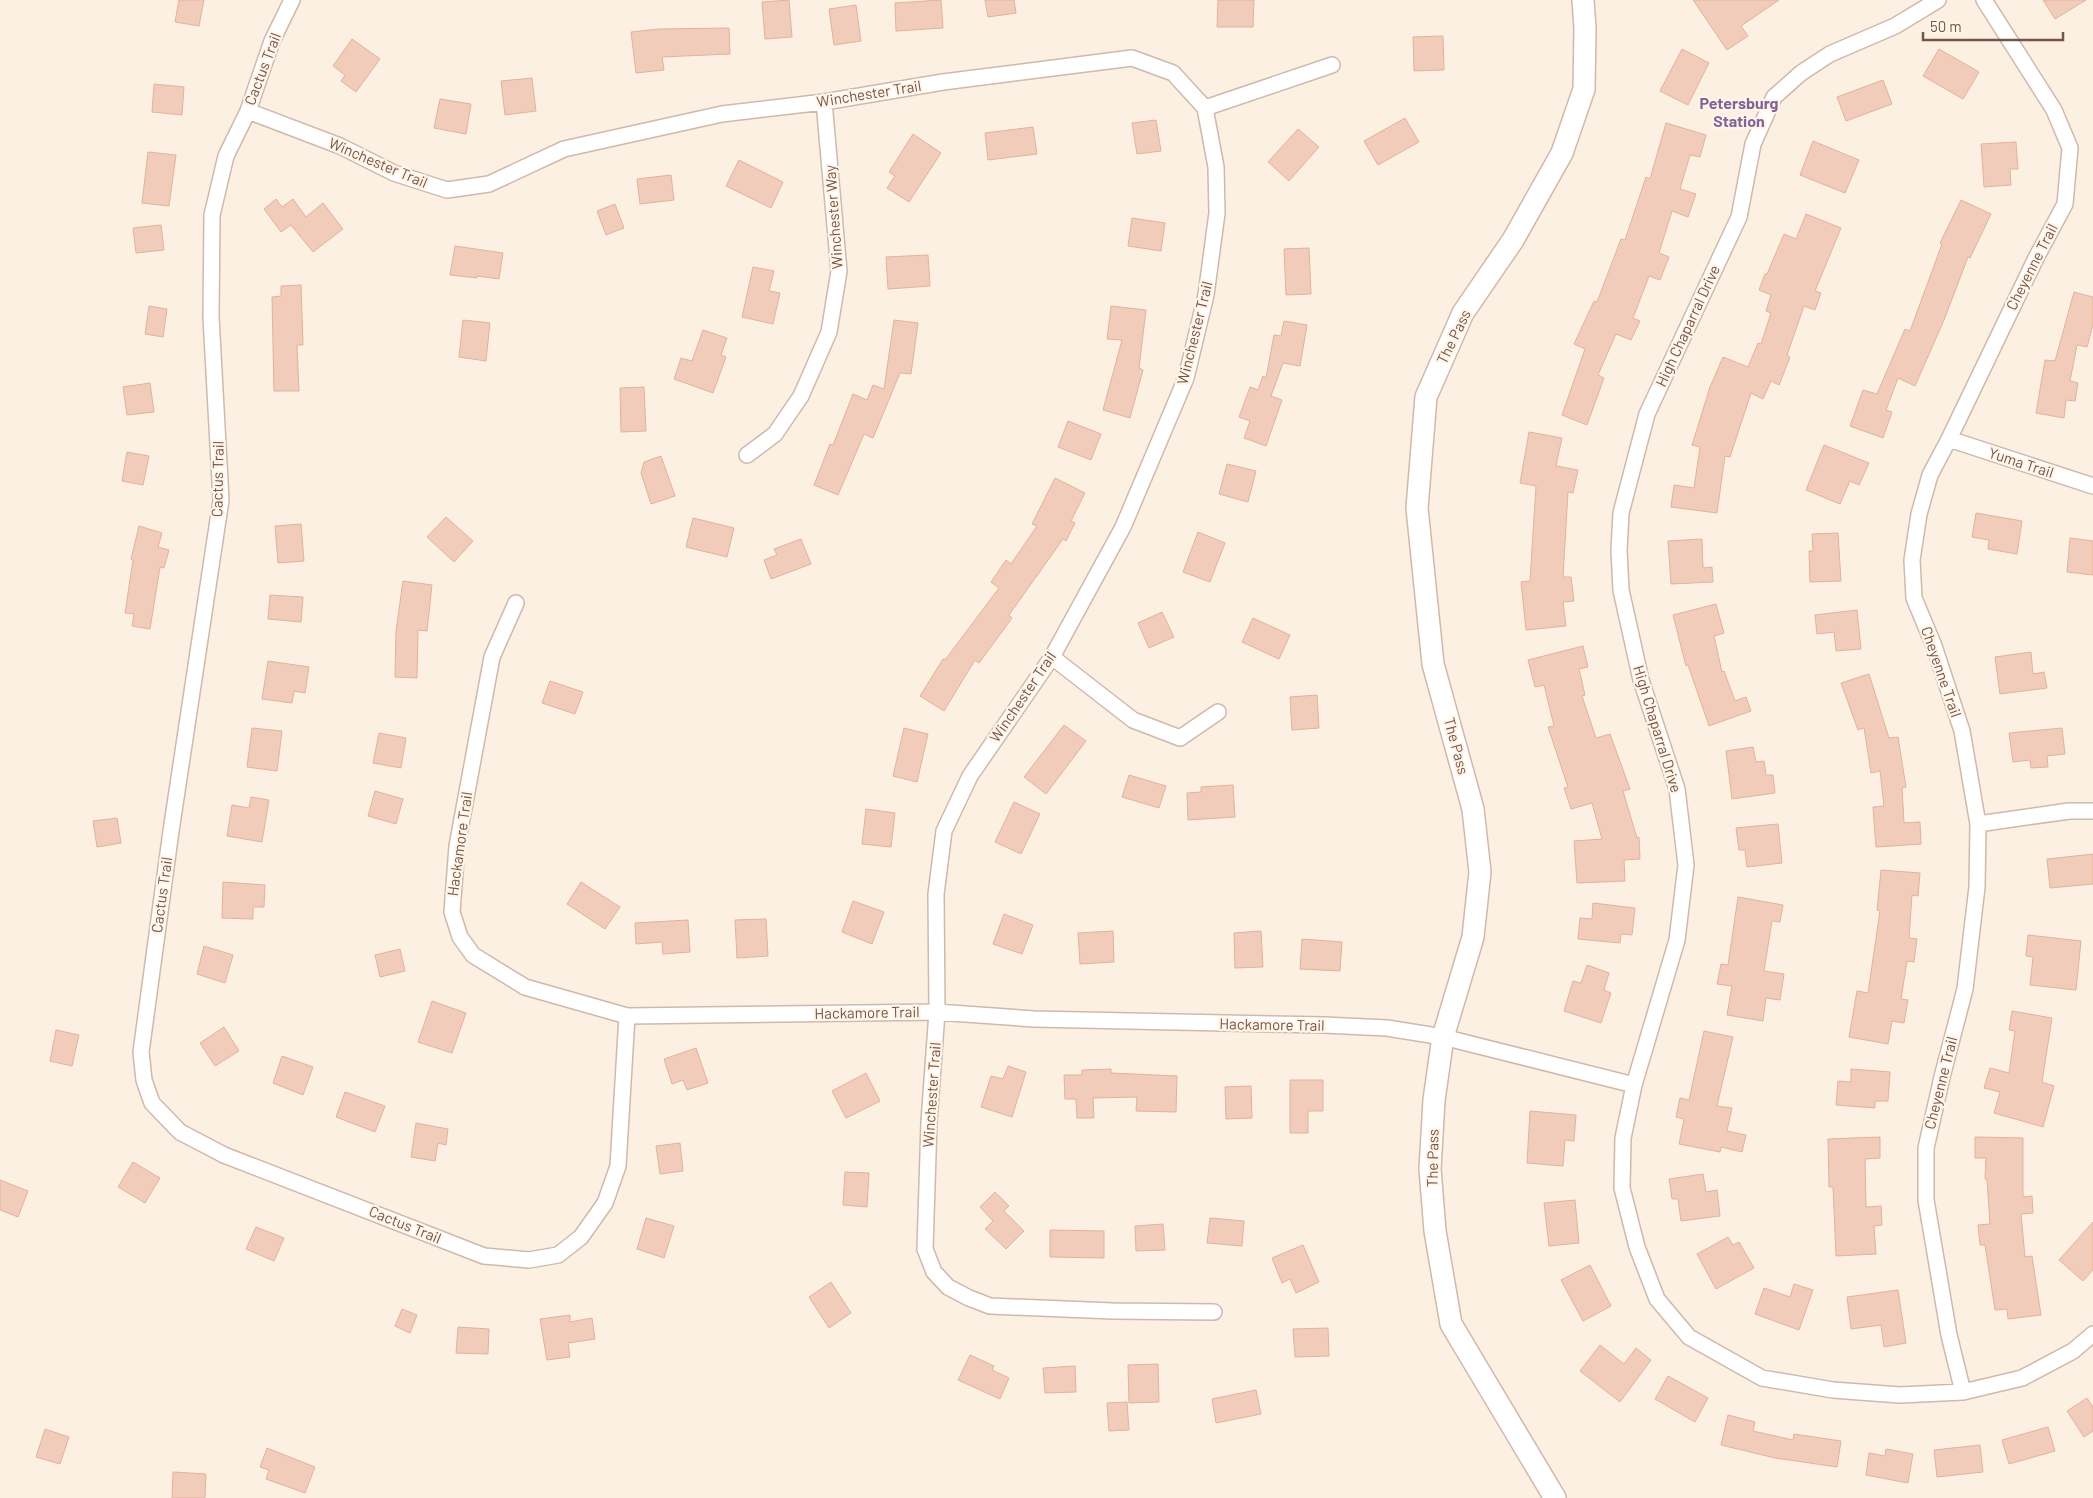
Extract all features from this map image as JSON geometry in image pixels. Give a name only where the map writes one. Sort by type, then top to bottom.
[{"type":"street","name":"Cactus Trail","points":[[292,0],[272,41],[248,111],[226,156],[212,216],[211,317],[221,500],[171,831],[141,1052],[144,1080],[152,1102],[180,1132],[224,1155],[484,1256],[529,1260],[558,1255],[582,1237],[605,1203],[618,1166],[627,1016]]},
{"type":"street","name":"The Pass","points":[[1555,1498],[1451,1324],[1436,1231],[1430,1169],[1434,1100],[1444,1037],[1473,937],[1480,872],[1473,809],[1433,664],[1417,508],[1426,397],[1463,313],[1513,240],[1562,153],[1584,89],[1585,28],[1583,0]]},
{"type":"street","name":"High Chaparral Drive","points":[[1938,0],[1895,26],[1830,54],[1801,73],[1774,97],[1753,144],[1739,217],[1647,414],[1621,513],[1619,550],[1621,590],[1641,680],[1677,789],[1686,865],[1677,940],[1634,1085],[1623,1138],[1622,1188],[1636,1247],[1657,1299],[1689,1337],[1762,1378],[1833,1390],[1900,1395],[1963,1392],[2022,1378],[2073,1351],[2093,1334]]},
{"type":"street","name":"Cheyenne Trail","points":[[1963,1392],[1949,1335],[1926,1200],[1926,1148],[1942,1076],[1966,989],[1977,887],[1978,824],[1962,731],[1934,646],[1914,598],[1912,560],[1920,514],[1930,475],[2065,204],[2070,148],[2054,110],[1984,0]]},
{"type":"street","name":"Winchester Trail","points":[[248,111],[340,146],[394,172],[447,190],[489,184],[564,149],[722,114],[824,102],[943,82],[1132,58],[1173,73],[1205,108],[1216,167],[1217,213],[1206,295],[1186,378],[1123,527],[1052,657],[970,776],[944,831],[936,894],[937,1012],[929,1122],[925,1249],[934,1272],[948,1287],[990,1306],[1114,1311],[1214,1312]]},
{"type":"street","points":[[1205,108],[1332,65]]},
{"type":"street","name":"Winchester Way","points":[[747,455],[775,434],[800,396],[829,332],[839,271],[824,102]]},
{"type":"street","name":"Yuma Trail","points":[[1949,439],[2093,486]]},
{"type":"street","name":"Hackamore Trail","points":[[516,603],[492,657],[457,846],[452,912],[460,937],[473,955],[526,987],[627,1016],[937,1012],[1044,1019],[1387,1028],[1444,1037],[1634,1085]]},
{"type":"street","points":[[1052,657],[1133,720],[1180,738],[1218,712]]},
{"type":"street","points":[[1978,824],[2068,811],[2093,811]]},
{"type":"building","points":[[179,0],[204,0],[199,26],[175,22]]},
{"type":"building","points":[[789,0],[792,37],[765,39],[762,2]]},
{"type":"building","points":[[941,0],[943,28],[896,31],[895,3]]},
{"type":"building","points":[[985,0],[1014,0],[1016,13],[988,17]]},
{"type":"building","points":[[1218,0],[1254,0],[1253,27],[1217,27]]},
{"type":"building","points":[[1693,0],[1779,0],[1741,26],[1748,36],[1727,50]]},
{"type":"building","points":[[2043,0],[2086,0],[2055,19]]},
{"type":"building","points":[[856,5],[861,41],[834,45],[829,9]]},
{"type":"building","points":[[729,28],[730,54],[662,57],[664,70],[636,73],[631,32],[659,29]]},
{"type":"building","points":[[1443,36],[1444,70],[1414,71],[1413,37]]},
{"type":"building","points":[[352,39],[380,59],[356,92],[341,81],[345,75],[333,66]]},
{"type":"building","points":[[1682,49],[1709,63],[1688,105],[1660,91]]},
{"type":"building","points":[[1939,49],[1979,72],[1963,99],[1923,76]]},
{"type":"building","points":[[532,78],[536,111],[505,115],[501,81]]},
{"type":"building","points":[[1883,80],[1892,104],[1846,121],[1837,97]]},
{"type":"building","points":[[154,84],[184,87],[182,115],[152,112]]},
{"type":"building","points":[[440,99],[471,104],[466,134],[434,128]]},
{"type":"building","points":[[1405,118],[1419,142],[1378,165],[1364,141]]},
{"type":"building","points":[[1156,120],[1161,151],[1137,154],[1132,123]]},
{"type":"building","points":[[1666,123],[1706,135],[1700,157],[1690,155],[1680,189],[1696,194],[1688,217],[1672,211],[1659,253],[1669,257],[1660,280],[1649,276],[1633,318],[1640,321],[1631,340],[1616,334],[1598,375],[1604,378],[1587,425],[1562,415],[1585,349],[1574,344],[1594,301],[1597,302],[1621,239],[1625,240],[1646,177],[1650,179]]},
{"type":"building","points":[[1033,127],[1037,154],[988,160],[985,133]]},
{"type":"building","points":[[1298,129],[1319,147],[1289,181],[1268,162]]},
{"type":"building","points":[[913,134],[941,153],[909,202],[887,188],[895,176],[889,172]]},
{"type":"building","points":[[1813,141],[1859,160],[1845,193],[1800,175]]},
{"type":"building","points":[[2016,142],[2018,169],[2010,169],[2011,185],[1984,187],[1981,144]]},
{"type":"building","points":[[148,152],[176,155],[169,206],[142,203]]},
{"type":"building","points":[[739,160],[783,182],[771,208],[726,186]]},
{"type":"building","points":[[671,175],[674,200],[640,204],[637,179]]},
{"type":"building","points":[[276,199],[282,207],[293,199],[306,217],[323,203],[343,229],[313,252],[291,225],[281,232],[264,209]]},
{"type":"building","points":[[1961,200],[1991,214],[1970,258],[1968,257],[1944,320],[1915,386],[1898,378],[1886,410],[1892,412],[1883,438],[1850,426],[1863,390],[1877,394],[1905,329],[1910,331],[1942,244],[1940,243]]},
{"type":"building","points":[[615,204],[624,228],[606,235],[597,211]]},
{"type":"building","points":[[1806,214],[1841,228],[1815,291],[1821,293],[1815,310],[1804,306],[1787,355],[1790,357],[1779,385],[1771,381],[1763,399],[1751,393],[1730,457],[1725,456],[1717,513],[1671,507],[1674,485],[1694,488],[1700,447],[1692,445],[1710,387],[1723,357],[1748,367],[1758,343],[1761,344],[1771,313],[1766,311],[1771,295],[1759,290],[1765,274],[1767,274],[1784,234],[1796,239]]},
{"type":"building","points":[[1132,218],[1165,223],[1161,251],[1128,246]]},
{"type":"building","points":[[161,225],[164,250],[136,253],[133,228]]},
{"type":"building","points":[[455,246],[503,253],[499,279],[450,275]]},
{"type":"building","points":[[1309,248],[1311,294],[1286,295],[1284,249]]},
{"type":"building","points":[[928,255],[930,286],[888,289],[886,257]]},
{"type":"building","points":[[753,267],[774,271],[769,291],[780,293],[773,324],[742,317]]},
{"type":"building","points":[[301,285],[303,345],[297,345],[299,391],[274,391],[272,297],[281,296],[281,286]]},
{"type":"building","points":[[2074,292],[2093,297],[2093,325],[2087,347],[2077,345],[2070,381],[2078,383],[2075,401],[2066,400],[2064,418],[2036,413],[2045,360],[2055,361]]},
{"type":"building","points":[[149,306],[167,309],[163,337],[145,334]]},
{"type":"building","points":[[1111,306],[1146,310],[1139,368],[1143,370],[1130,418],[1103,410],[1122,340],[1107,339]]},
{"type":"building","points":[[463,320],[490,323],[486,361],[459,357]]},
{"type":"building","points":[[894,320],[918,323],[911,374],[900,373],[873,438],[864,434],[838,495],[814,485],[830,444],[833,445],[853,394],[867,400],[873,385],[884,389]]},
{"type":"building","points":[[1284,321],[1307,325],[1300,366],[1283,363],[1271,396],[1282,400],[1266,446],[1244,438],[1250,421],[1239,417],[1250,387],[1258,390],[1263,376],[1266,378],[1274,335],[1281,336]]},
{"type":"building","points":[[703,330],[727,338],[721,355],[726,357],[713,393],[674,379],[681,358],[692,361]]},
{"type":"building","points":[[150,383],[154,412],[127,415],[123,387]]},
{"type":"building","points":[[644,387],[646,431],[621,432],[620,388]]},
{"type":"building","points":[[1068,421],[1101,434],[1091,460],[1058,447]]},
{"type":"building","points":[[1529,432],[1562,438],[1556,466],[1578,470],[1573,493],[1568,492],[1563,577],[1571,577],[1574,601],[1563,602],[1566,626],[1526,630],[1521,582],[1530,581],[1536,486],[1520,483]]},
{"type":"building","points":[[1824,445],[1869,463],[1859,485],[1850,481],[1840,504],[1806,490]]},
{"type":"building","points":[[127,452],[149,456],[143,485],[122,481]]},
{"type":"building","points":[[661,456],[675,496],[651,504],[641,473],[644,462]]},
{"type":"building","points":[[1227,464],[1256,471],[1248,502],[1219,494]]},
{"type":"building","points":[[1055,478],[1085,493],[1071,521],[1075,523],[1066,541],[1063,539],[1009,615],[1012,618],[979,663],[975,660],[944,711],[920,696],[943,659],[945,660],[999,588],[991,582],[1006,560],[1011,564],[1037,526],[1032,524]]},
{"type":"building","points":[[1976,513],[2022,521],[2017,554],[1988,549],[1989,540],[1972,537]]},
{"type":"building","points":[[446,517],[473,541],[454,562],[427,537]]},
{"type":"building","points":[[693,518],[734,528],[727,557],[686,547]]},
{"type":"building","points":[[301,524],[304,561],[278,563],[275,526]]},
{"type":"building","points":[[139,526],[162,533],[158,547],[169,550],[164,568],[160,567],[150,629],[132,626],[134,614],[125,613],[133,560],[131,559]]},
{"type":"building","points":[[1198,532],[1225,543],[1210,582],[1183,572]]},
{"type":"building","points":[[1838,533],[1841,581],[1810,582],[1809,551],[1813,551],[1812,534]]},
{"type":"building","points":[[2070,538],[2093,541],[2093,575],[2067,572]]},
{"type":"building","points":[[801,539],[811,564],[771,579],[764,560],[777,555],[774,549]]},
{"type":"building","points":[[1702,539],[1703,568],[1712,567],[1713,582],[1671,584],[1668,541]]},
{"type":"building","points":[[403,581],[432,585],[427,631],[418,630],[417,678],[395,677],[396,631]]},
{"type":"building","points":[[270,595],[303,597],[301,622],[268,619]]},
{"type":"building","points":[[1716,604],[1724,633],[1714,636],[1722,672],[1724,671],[1735,701],[1746,697],[1751,711],[1709,726],[1688,665],[1686,666],[1673,615]]},
{"type":"building","points":[[1857,610],[1861,649],[1836,651],[1834,632],[1817,634],[1815,615]]},
{"type":"building","points":[[1162,612],[1174,637],[1149,648],[1138,623]]},
{"type":"building","points":[[1253,618],[1290,635],[1279,659],[1242,642]]},
{"type":"building","points":[[1583,646],[1588,667],[1579,669],[1585,695],[1582,696],[1596,738],[1610,734],[1630,789],[1623,791],[1637,838],[1639,837],[1640,859],[1624,860],[1625,881],[1577,883],[1574,841],[1602,839],[1592,803],[1571,809],[1564,788],[1568,787],[1548,727],[1554,726],[1544,685],[1535,687],[1528,660]]},
{"type":"building","points":[[2031,652],[2033,674],[2044,672],[2047,688],[2000,694],[1995,657]]},
{"type":"building","points":[[268,661],[309,667],[305,693],[294,691],[292,703],[262,699]]},
{"type":"building","points":[[1869,674],[1889,738],[1898,737],[1906,787],[1902,788],[1904,823],[1920,822],[1921,844],[1876,847],[1873,807],[1884,806],[1880,771],[1871,773],[1864,728],[1858,730],[1841,683]]},
{"type":"building","points":[[550,681],[583,692],[575,714],[542,703]]},
{"type":"building","points":[[1317,695],[1319,728],[1292,730],[1290,697]]},
{"type":"building","points":[[1064,725],[1086,741],[1046,794],[1024,777]]},
{"type":"building","points":[[252,728],[282,731],[277,771],[247,767]]},
{"type":"building","points":[[904,728],[928,734],[917,782],[893,776]]},
{"type":"building","points":[[2062,728],[2065,754],[2047,756],[2048,767],[2031,768],[2030,760],[2013,762],[2009,733]]},
{"type":"building","points":[[379,733],[406,738],[401,768],[373,763]]},
{"type":"building","points":[[1753,747],[1756,762],[1764,761],[1766,775],[1773,775],[1775,793],[1732,799],[1726,751]]},
{"type":"building","points":[[1129,775],[1166,786],[1159,808],[1122,797]]},
{"type":"building","points":[[1233,785],[1235,817],[1188,820],[1187,793],[1201,792],[1201,787]]},
{"type":"building","points":[[375,791],[403,799],[396,824],[368,816]]},
{"type":"building","points":[[251,797],[269,800],[262,842],[227,836],[232,805],[249,808]]},
{"type":"building","points":[[1014,802],[1040,814],[1021,854],[995,842]]},
{"type":"building","points":[[866,809],[895,813],[891,847],[862,844]]},
{"type":"building","points":[[117,818],[121,843],[97,847],[93,821]]},
{"type":"building","points":[[1778,824],[1782,863],[1747,867],[1745,850],[1739,850],[1736,828]]},
{"type":"building","points":[[2093,854],[2093,884],[2050,888],[2047,859]]},
{"type":"building","points":[[1881,870],[1920,873],[1918,896],[1912,895],[1909,938],[1917,939],[1914,962],[1907,961],[1901,999],[1908,1000],[1904,1023],[1892,1021],[1888,1044],[1849,1037],[1857,991],[1868,993],[1880,911],[1877,910]]},
{"type":"building","points":[[223,882],[265,885],[264,907],[253,907],[253,919],[222,918]]},
{"type":"building","points":[[581,882],[620,907],[605,929],[567,904]]},
{"type":"building","points":[[1738,897],[1783,905],[1780,922],[1772,921],[1764,971],[1784,974],[1780,1000],[1766,998],[1763,1021],[1727,1015],[1732,986],[1717,984],[1721,964],[1728,965]]},
{"type":"building","points":[[853,901],[884,912],[872,944],[842,932]]},
{"type":"building","points":[[1593,903],[1635,908],[1632,935],[1621,934],[1620,943],[1578,939],[1580,918],[1592,919]]},
{"type":"building","points":[[1004,914],[1033,925],[1022,954],[993,944]]},
{"type":"building","points":[[766,919],[768,956],[737,958],[735,920]]},
{"type":"building","points":[[688,920],[690,952],[663,954],[662,942],[636,944],[635,923]]},
{"type":"building","points":[[1113,931],[1114,962],[1080,964],[1078,933]]},
{"type":"building","points":[[1261,931],[1263,967],[1235,968],[1234,933]]},
{"type":"building","points":[[2028,935],[2081,941],[2076,990],[2030,985],[2033,957],[2026,956]]},
{"type":"building","points":[[1302,939],[1342,942],[1340,971],[1300,969]]},
{"type":"building","points":[[204,946],[233,955],[225,983],[197,974]]},
{"type":"building","points":[[400,949],[405,971],[380,977],[375,955]]},
{"type":"building","points":[[1587,965],[1609,973],[1604,990],[1611,993],[1601,1023],[1564,1011],[1573,981],[1581,983]]},
{"type":"building","points":[[432,1001],[466,1013],[452,1053],[418,1042]]},
{"type":"building","points":[[2012,1011],[2052,1018],[2042,1082],[2054,1086],[2043,1127],[1994,1113],[2000,1092],[1984,1088],[1990,1068],[2009,1073],[2015,1031],[2009,1030]]},
{"type":"building","points":[[224,1027],[239,1051],[215,1066],[200,1043]]},
{"type":"building","points":[[56,1030],[79,1035],[72,1066],[50,1061]]},
{"type":"building","points":[[1704,1031],[1733,1037],[1717,1106],[1732,1108],[1727,1131],[1746,1135],[1742,1152],[1721,1147],[1720,1152],[1679,1144],[1684,1119],[1676,1117],[1680,1098],[1689,1100]]},
{"type":"building","points":[[696,1048],[708,1083],[687,1090],[683,1080],[672,1084],[664,1059]]},
{"type":"building","points":[[282,1056],[313,1067],[303,1095],[273,1083]]},
{"type":"building","points":[[1008,1066],[1026,1072],[1012,1117],[981,1107],[991,1076],[1003,1079]]},
{"type":"building","points":[[1111,1069],[1111,1073],[1177,1076],[1176,1112],[1136,1111],[1137,1097],[1093,1098],[1094,1118],[1077,1118],[1076,1099],[1065,1099],[1064,1075],[1082,1075],[1082,1070]]},
{"type":"building","points":[[1851,1069],[1890,1072],[1888,1101],[1875,1101],[1875,1108],[1836,1105],[1838,1081],[1851,1082]]},
{"type":"building","points":[[866,1073],[880,1101],[846,1118],[832,1091]]},
{"type":"building","points":[[1290,1080],[1323,1080],[1323,1111],[1308,1111],[1308,1133],[1290,1133]]},
{"type":"building","points":[[1251,1086],[1252,1118],[1226,1119],[1225,1087]]},
{"type":"building","points":[[345,1092],[385,1106],[375,1132],[336,1117]]},
{"type":"building","points":[[1530,1111],[1576,1115],[1574,1141],[1565,1140],[1563,1166],[1527,1163]]},
{"type":"building","points":[[416,1123],[448,1129],[446,1145],[438,1143],[435,1161],[411,1157]]},
{"type":"building","points":[[1880,1137],[1880,1158],[1865,1159],[1866,1207],[1881,1206],[1882,1225],[1874,1226],[1876,1254],[1836,1256],[1833,1187],[1829,1187],[1828,1139]]},
{"type":"building","points":[[1975,1137],[2023,1138],[2023,1197],[2032,1196],[2033,1213],[2021,1214],[2025,1257],[2032,1256],[2041,1315],[2008,1319],[2007,1309],[1995,1310],[1985,1245],[1980,1245],[1978,1225],[1990,1224],[1987,1179],[1985,1179],[1986,1158],[1975,1158]]},
{"type":"building","points":[[680,1143],[683,1171],[660,1174],[656,1146]]},
{"type":"building","points":[[133,1162],[160,1178],[145,1203],[118,1187]]},
{"type":"building","points":[[845,1172],[869,1173],[867,1207],[843,1205]]},
{"type":"building","points":[[1703,1174],[1706,1192],[1717,1190],[1720,1216],[1681,1221],[1678,1199],[1672,1199],[1669,1179]]},
{"type":"building","points":[[0,1180],[28,1191],[18,1217],[0,1210]]},
{"type":"building","points":[[995,1192],[1009,1206],[1004,1211],[1024,1231],[1006,1249],[985,1229],[993,1221],[980,1207]]},
{"type":"building","points":[[1575,1200],[1579,1243],[1549,1246],[1544,1203]]},
{"type":"building","points":[[646,1218],[674,1226],[664,1258],[637,1249]]},
{"type":"building","points":[[1210,1218],[1244,1221],[1242,1246],[1207,1243]]},
{"type":"building","points":[[2093,1222],[2093,1270],[2083,1281],[2059,1260]]},
{"type":"building","points":[[1163,1224],[1165,1250],[1136,1251],[1135,1226]]},
{"type":"building","points":[[256,1227],[284,1238],[274,1261],[246,1249]]},
{"type":"building","points":[[1050,1230],[1104,1231],[1104,1258],[1050,1257]]},
{"type":"building","points":[[1728,1237],[1733,1245],[1739,1242],[1754,1268],[1716,1289],[1697,1254]]},
{"type":"building","points":[[1303,1245],[1319,1282],[1296,1293],[1290,1279],[1282,1283],[1272,1258]]},
{"type":"building","points":[[1590,1265],[1611,1306],[1583,1321],[1561,1280]]},
{"type":"building","points":[[831,1282],[851,1313],[829,1328],[809,1297]]},
{"type":"building","points":[[1794,1284],[1813,1290],[1799,1330],[1755,1314],[1764,1288],[1790,1297]]},
{"type":"building","points":[[1898,1290],[1906,1343],[1884,1347],[1881,1325],[1851,1329],[1847,1297]]},
{"type":"building","points":[[402,1309],[417,1315],[410,1333],[395,1326]]},
{"type":"building","points":[[570,1315],[570,1322],[592,1318],[595,1339],[568,1343],[570,1357],[547,1360],[540,1319]]},
{"type":"building","points":[[458,1327],[489,1329],[488,1354],[456,1353]]},
{"type":"building","points":[[1328,1328],[1329,1356],[1295,1357],[1293,1329]]},
{"type":"building","points":[[1600,1345],[1624,1364],[1636,1348],[1651,1360],[1620,1402],[1580,1371]]},
{"type":"building","points":[[970,1355],[994,1366],[992,1370],[1009,1378],[1000,1399],[958,1380]]},
{"type":"building","points":[[1158,1364],[1159,1402],[1129,1403],[1128,1365]]},
{"type":"building","points":[[1075,1366],[1076,1392],[1045,1393],[1043,1368]]},
{"type":"building","points":[[1668,1376],[1708,1398],[1695,1422],[1655,1399]]},
{"type":"building","points":[[1256,1390],[1261,1414],[1216,1423],[1212,1399]]},
{"type":"building","points":[[2087,1398],[2093,1407],[2093,1431],[2084,1437],[2067,1411]]},
{"type":"building","points":[[1127,1402],[1129,1430],[1109,1431],[1107,1403]]},
{"type":"building","points":[[1728,1415],[1755,1422],[1753,1431],[1793,1440],[1794,1434],[1841,1441],[1837,1467],[1775,1458],[1721,1445]]},
{"type":"building","points":[[2048,1427],[2055,1451],[2009,1464],[2002,1440]]},
{"type":"building","points":[[45,1429],[69,1437],[60,1464],[36,1457]]},
{"type":"building","points":[[1980,1445],[1983,1472],[1937,1477],[1934,1450]]},
{"type":"building","points":[[267,1448],[315,1467],[305,1493],[266,1479],[269,1470],[260,1467]]},
{"type":"building","points":[[1886,1449],[1913,1454],[1908,1483],[1866,1475],[1869,1453],[1885,1456]]},
{"type":"building","points":[[173,1472],[206,1474],[205,1498],[172,1498]]},
{"type":"district","name":"Petersburg Station","points":[[1739,112]]}]
